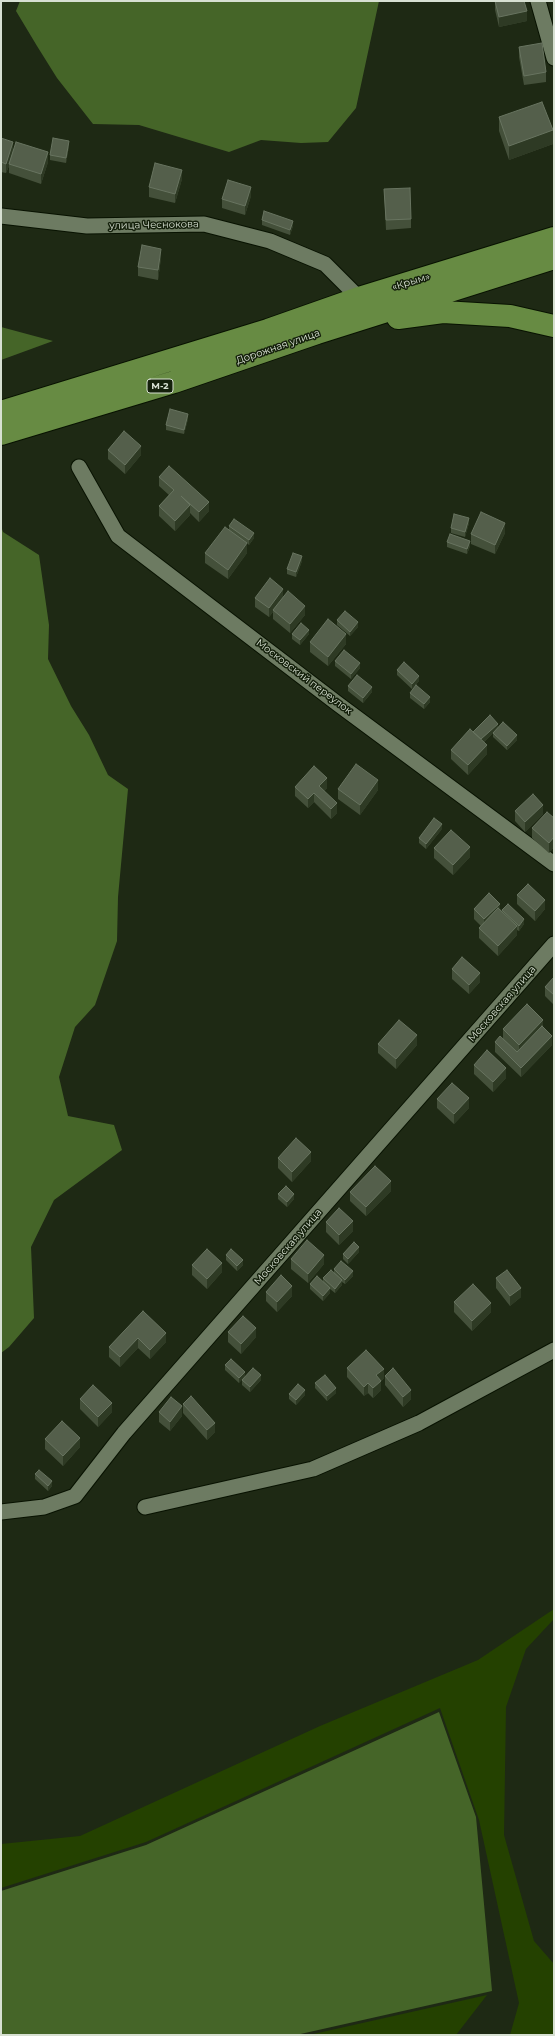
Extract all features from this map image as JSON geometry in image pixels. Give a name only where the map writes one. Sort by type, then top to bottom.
[{"type":"main road","name":"«Крым»","points":[[268,330],[360,298],[554,238]]},
{"type":"main road","name":"Дорожная улица","points":[[1,434],[174,382],[317,333],[554,258]]},
{"type":"main road","points":[[317,333],[384,320],[443,312],[510,316],[554,326]]},
{"type":"main road","name":"Дорожная улица","points":[[1,412],[268,330]]},
{"type":"street","points":[[538,1],[554,58]]},
{"type":"street","name":"улица Чеснокова","points":[[1,216],[87,226],[204,224],[270,241],[325,264],[360,298]]},
{"type":"street","name":"Московский переулок","points":[[79,467],[118,536],[338,704],[554,864]]},
{"type":"street","name":"Московская улица","points":[[1,1512],[44,1507],[74,1496],[130,1428],[554,944]]},
{"type":"street","points":[[145,1507],[313,1469],[419,1423],[554,1350]]},
{"type":"green space","points":[[20,1],[379,1],[356,108],[328,142],[301,143],[261,140],[229,152],[139,125],[93,124],[57,78],[16,11]]},
{"type":"green space","points":[[1,327],[53,341],[1,360]]},
{"type":"green space","points":[[1,526],[3,532],[39,555],[49,625],[48,659],[71,706],[89,735],[108,775],[128,789],[118,897],[117,941],[95,1005],[75,1027],[59,1077],[68,1116],[114,1125],[122,1150],[54,1200],[31,1247],[34,1318],[9,1347],[1,1353]]},
{"type":"green space","points":[[554,1609],[554,1619],[526,1649],[506,1707],[504,1835],[534,1941],[554,1964],[554,2035],[510,2035],[519,2003],[479,1820],[440,1708],[146,1842],[1,1888],[1,1844],[80,1836],[320,1726],[478,1660]]},
{"type":"green space","points":[[439,1712],[476,1817],[492,1991],[296,2035],[1,2035],[1,1891],[146,1845]]},
{"type":"green space","points":[[487,1995],[456,2035],[309,2035]]},
{"type":"building","points":[[495,1],[524,1],[527,11],[499,17]]},
{"type":"building","points":[[542,43],[546,72],[524,76],[519,47]]},
{"type":"building","points":[[542,102],[553,130],[509,146],[499,117]]},
{"type":"building","points":[[1,138],[13,142],[6,164],[1,162]]},
{"type":"building","points":[[53,138],[69,141],[66,158],[50,155]]},
{"type":"building","points":[[16,142],[48,152],[41,174],[9,164]]},
{"type":"building","points":[[155,163],[182,170],[175,194],[149,187]]},
{"type":"building","points":[[228,180],[251,187],[245,206],[222,199]]},
{"type":"building","points":[[410,188],[411,219],[386,220],[384,189]]},
{"type":"building","points":[[264,211],[293,221],[290,230],[262,220]]},
{"type":"building","points":[[142,245],[161,249],[158,270],[138,267]]},
{"type":"building","points":[[170,409],[188,414],[184,430],[166,425]]},
{"type":"building","points":[[124,431],[141,446],[125,465],[108,450]]},
{"type":"building","points":[[169,466],[209,502],[199,512],[181,496],[190,505],[175,521],[159,506],[174,490],[159,477]]},
{"type":"building","points":[[481,512],[505,523],[495,545],[471,534]]},
{"type":"building","points":[[454,514],[469,518],[465,532],[451,528]]},
{"type":"building","points":[[234,519],[254,533],[249,540],[229,526]]},
{"type":"building","points":[[225,527],[247,543],[228,570],[205,553]]},
{"type":"building","points":[[450,534],[470,541],[467,549],[447,542]]},
{"type":"building","points":[[293,553],[302,556],[296,572],[287,569]]},
{"type":"building","points":[[270,578],[283,589],[269,608],[255,598]]},
{"type":"building","points":[[288,591],[305,606],[290,624],[273,610]]},
{"type":"building","points":[[345,611],[358,622],[350,632],[337,620]]},
{"type":"building","points":[[328,619],[346,634],[328,657],[310,642]]},
{"type":"building","points":[[301,623],[309,630],[300,640],[292,634]]},
{"type":"building","points":[[344,650],[360,663],[351,674],[335,661]]},
{"type":"building","points":[[404,662],[419,676],[412,684],[397,670]]},
{"type":"building","points":[[357,675],[372,687],[363,698],[348,686]]},
{"type":"building","points":[[416,685],[430,697],[424,704],[410,693]]},
{"type":"building","points":[[490,715],[498,724],[481,739],[473,732]]},
{"type":"building","points":[[503,722],[517,735],[507,746],[493,733]]},
{"type":"building","points":[[470,729],[487,745],[468,765],[451,750]]},
{"type":"building","points":[[356,764],[378,780],[360,805],[338,789]]},
{"type":"building","points":[[314,766],[327,778],[319,786],[337,803],[331,809],[314,793],[308,799],[295,787]]},
{"type":"building","points":[[533,794],[543,805],[525,822],[515,811]]},
{"type":"building","points":[[547,812],[554,818],[554,837],[549,843],[532,828]]},
{"type":"building","points":[[434,818],[442,824],[426,844],[419,838]]},
{"type":"building","points":[[451,830],[470,847],[453,865],[434,848]]},
{"type":"building","points":[[528,884],[545,900],[535,911],[517,895]]},
{"type":"building","points":[[489,893],[500,904],[484,919],[474,909]]},
{"type":"building","points":[[508,904],[524,919],[519,926],[502,910]]},
{"type":"building","points":[[498,908],[517,926],[498,946],[479,928]]},
{"type":"building","points":[[462,957],[480,973],[469,985],[452,969]]},
{"type":"building","points":[[554,977],[554,995],[545,987]]},
{"type":"building","points":[[527,1004],[543,1020],[519,1045],[503,1029]]},
{"type":"building","points":[[399,1020],[417,1035],[396,1059],[378,1044]]},
{"type":"building","points":[[542,1026],[552,1036],[521,1068],[495,1042],[500,1036],[517,1052]]},
{"type":"building","points":[[487,1050],[506,1068],[493,1082],[474,1065]]},
{"type":"building","points":[[452,1083],[469,1098],[454,1114],[437,1099]]},
{"type":"building","points":[[296,1138],[311,1152],[292,1172],[278,1158]]},
{"type":"building","points":[[375,1166],[391,1181],[366,1207],[350,1192]]},
{"type":"building","points":[[286,1186],[294,1194],[287,1202],[278,1194]]},
{"type":"building","points":[[339,1208],[353,1221],[339,1235],[326,1222]]},
{"type":"building","points":[[307,1240],[324,1255],[308,1274],[291,1259]]},
{"type":"building","points":[[354,1242],[359,1247],[348,1259],[343,1254]]},
{"type":"building","points":[[207,1249],[222,1263],[207,1279],[192,1265]]},
{"type":"building","points":[[231,1249],[243,1260],[237,1266],[226,1255]]},
{"type":"building","points":[[341,1261],[353,1271],[345,1280],[334,1269]]},
{"type":"building","points":[[331,1270],[342,1280],[335,1289],[323,1278]]},
{"type":"building","points":[[507,1270],[521,1288],[510,1296],[496,1278]]},
{"type":"building","points":[[281,1275],[292,1286],[277,1302],[266,1292]]},
{"type":"building","points":[[317,1276],[330,1288],[323,1296],[310,1284]]},
{"type":"building","points":[[473,1284],[491,1303],[472,1321],[454,1302]]},
{"type":"building","points":[[143,1311],[166,1333],[150,1350],[138,1338],[120,1357],[109,1347]]},
{"type":"building","points":[[243,1316],[256,1328],[241,1344],[228,1332]]},
{"type":"building","points":[[366,1350],[384,1369],[376,1375],[381,1381],[373,1388],[368,1383],[364,1387],[347,1368]]},
{"type":"building","points":[[231,1359],[245,1372],[239,1378],[225,1365]]},
{"type":"building","points":[[253,1368],[261,1375],[250,1387],[242,1380]]},
{"type":"building","points":[[393,1368],[411,1390],[403,1397],[385,1376]]},
{"type":"building","points":[[325,1375],[336,1388],[327,1396],[315,1383]]},
{"type":"building","points":[[298,1384],[305,1390],[296,1400],[289,1394]]},
{"type":"building","points":[[93,1385],[112,1403],[98,1417],[80,1399]]},
{"type":"building","points":[[191,1396],[215,1423],[207,1430],[183,1404]]},
{"type":"building","points":[[171,1397],[182,1406],[170,1422],[159,1412]]},
{"type":"building","points":[[62,1421],[80,1438],[63,1456],[45,1439]]},
{"type":"building","points":[[39,1470],[52,1481],[48,1486],[35,1474]]}]
